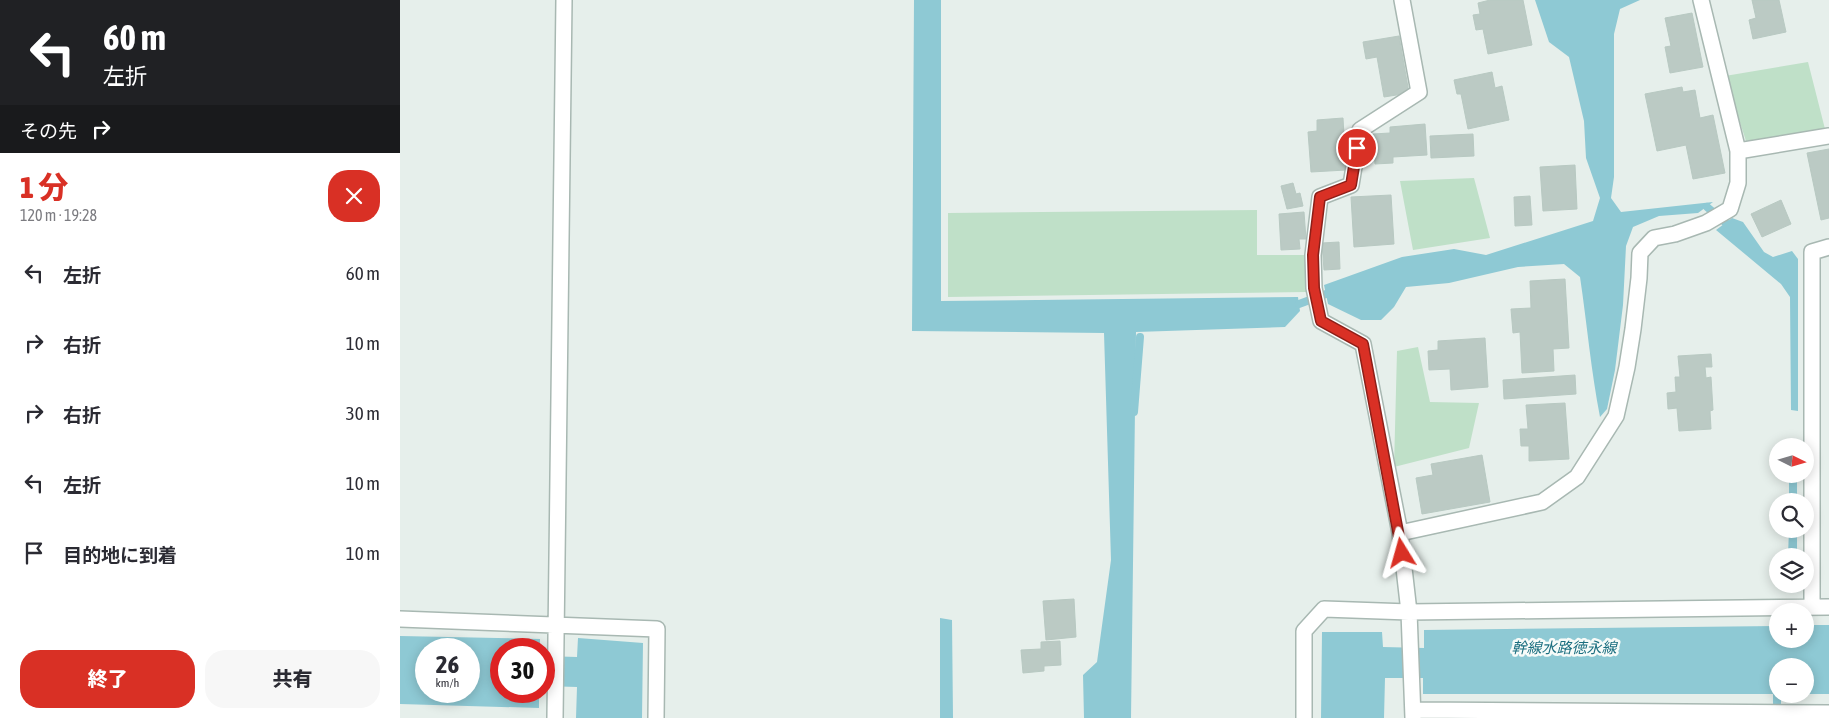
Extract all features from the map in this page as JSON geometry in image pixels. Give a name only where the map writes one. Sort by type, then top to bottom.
[{"type":"street","points":[[555,718],[564,0]]},
{"type":"street","points":[[1402,0],[1419,92],[1360,130],[1351,185],[1320,197],[1313,255],[1314,288],[1321,321],[1363,344],[1400,533],[1409,612],[1413,714],[1785,713],[1807,716],[1829,713]]},
{"type":"street","points":[[1400,533],[1542,502],[1577,477],[1616,416],[1633,329],[1640,253],[1654,238],[1675,234],[1706,223],[1730,209],[1738,183],[1738,151],[1701,0]]},
{"type":"street","points":[[1738,151],[1829,136]]},
{"type":"street","points":[[1812,603],[1812,252],[1829,247]]},
{"type":"street","points":[[1814,607],[1829,607]]},
{"type":"street","points":[[1304,718],[1304,631],[1324,609],[1409,612],[1769,608]]},
{"type":"street","points":[[400,619],[657,629],[656,718]]},
{"type":"green space","points":[[1808,62],[1825,129],[1746,141],[1725,76]]},
{"type":"green space","points":[[1474,178],[1490,238],[1413,250],[1400,181]]},
{"type":"green space","points":[[1257,210],[1257,255],[1306,255],[1306,292],[948,297],[948,213]]},
{"type":"green space","points":[[1418,347],[1430,402],[1479,403],[1469,448],[1394,467],[1397,351]]},
{"type":"water","points":[[914,0],[941,0],[941,301],[1298,297],[1300,311],[1285,327],[1136,332],[1131,718],[1084,718],[1083,675],[1097,662],[1111,560],[1104,333],[912,331]]},
{"type":"water","points":[[1535,0],[1640,0],[1620,9],[1614,34],[1614,177],[1611,198],[1621,212],[1713,202],[1698,213],[1659,216],[1633,227],[1626,246],[1623,305],[1615,370],[1607,409],[1600,417],[1580,277],[1564,264],[1518,267],[1449,283],[1406,287],[1394,307],[1381,320],[1361,320],[1328,304],[1324,285],[1402,257],[1454,249],[1486,255],[1593,221],[1600,198],[1586,158],[1584,121],[1569,57],[1549,42]]},
{"type":"water","points":[[1732,218],[1743,222],[1764,252],[1773,257],[1792,251],[1798,259],[1798,411],[1791,410],[1790,297],[1781,284],[1716,230]]},
{"type":"water","points":[[1789,483],[1797,483],[1797,493],[1789,493]]},
{"type":"water","points":[[1789,538],[1797,538],[1797,548],[1788,548]]},
{"type":"water","points":[[940,618],[952,620],[953,718],[940,718]]},
{"type":"water","name":"幹線水路徳永線","points":[[1814,625],[1829,625],[1829,694],[1814,694],[1814,658],[1769,658],[1769,694],[1423,694],[1423,678],[1385,678],[1384,718],[1321,718],[1322,632],[1382,632],[1383,647],[1424,648],[1424,630],[1769,626],[1769,648],[1814,648]]},
{"type":"water","points":[[400,636],[493,638],[490,638],[490,703],[539,703],[539,708],[400,704]]},
{"type":"water","points":[[578,638],[643,643],[642,718],[576,718],[577,687],[555,686],[555,656],[577,657]]},
{"type":"building","points":[[1490,0],[1523,0],[1532,45],[1488,54],[1483,29],[1476,30],[1473,15],[1480,14],[1478,3]]},
{"type":"building","points":[[1752,0],[1779,0],[1786,32],[1753,39],[1749,20],[1756,18]]},
{"type":"building","points":[[1692,13],[1703,67],[1670,73],[1665,47],[1671,46],[1665,18]]},
{"type":"building","points":[[1399,36],[1409,93],[1384,97],[1377,57],[1366,59],[1363,42]]},
{"type":"building","points":[[1492,72],[1495,88],[1502,86],[1509,120],[1468,129],[1461,94],[1457,94],[1454,80]]},
{"type":"building","points":[[1682,87],[1683,92],[1695,90],[1700,118],[1713,115],[1725,173],[1693,179],[1686,145],[1657,151],[1645,94]]},
{"type":"building","points":[[1343,118],[1346,170],[1311,172],[1308,132],[1317,131],[1317,120]]},
{"type":"building","points":[[1425,124],[1427,155],[1393,157],[1393,163],[1375,164],[1373,134],[1390,133],[1390,127]]},
{"type":"building","points":[[1473,134],[1474,156],[1431,158],[1430,136]]},
{"type":"building","points":[[1829,149],[1829,218],[1821,220],[1807,153]]},
{"type":"building","points":[[1575,165],[1577,209],[1543,211],[1540,167]]},
{"type":"building","points":[[1293,183],[1296,194],[1300,193],[1303,206],[1287,209],[1281,186]]},
{"type":"building","points":[[1391,195],[1394,244],[1354,247],[1351,197]]},
{"type":"building","points":[[1530,196],[1532,225],[1515,226],[1514,197]]},
{"type":"building","points":[[1781,200],[1791,224],[1762,237],[1751,214]]},
{"type":"building","points":[[1304,212],[1306,239],[1299,239],[1300,249],[1281,250],[1279,214]]},
{"type":"building","points":[[1339,242],[1340,269],[1324,270],[1322,243]]},
{"type":"building","points":[[1565,279],[1569,348],[1553,349],[1554,371],[1522,373],[1520,332],[1513,333],[1511,309],[1531,308],[1530,281]]},
{"type":"building","points":[[1485,338],[1488,387],[1451,390],[1450,369],[1429,370],[1428,351],[1438,350],[1438,341]]},
{"type":"building","points":[[1711,354],[1712,367],[1705,367],[1706,378],[1711,377],[1713,410],[1710,411],[1711,429],[1679,431],[1677,408],[1668,409],[1667,393],[1676,392],[1675,377],[1680,377],[1678,356]]},
{"type":"building","points":[[1575,375],[1576,394],[1504,399],[1503,380]]},
{"type":"building","points":[[1565,403],[1569,459],[1529,461],[1529,446],[1521,446],[1520,429],[1528,429],[1526,405]]},
{"type":"building","points":[[1482,455],[1490,502],[1422,514],[1416,478],[1433,475],[1431,464]]},
{"type":"building","points":[[1074,599],[1076,637],[1046,640],[1043,601]]},
{"type":"building","points":[[1060,641],[1061,665],[1044,666],[1044,671],[1023,673],[1021,650],[1041,649],[1041,642]]},
{"type":"waterway","points":[[1707,207],[1726,223]]},
{"type":"waterway","points":[[1299,304],[1326,294]]},
{"type":"waterway","points":[[1134,412],[1140,337]]},
{"type":"waterway","points":[[1777,703],[1777,715]]},
{"type":"route","points":[[1357,148],[1351,185],[1320,197],[1313,255],[1314,288],[1321,321],[1363,344],[1400,533],[1402,553]]}]
